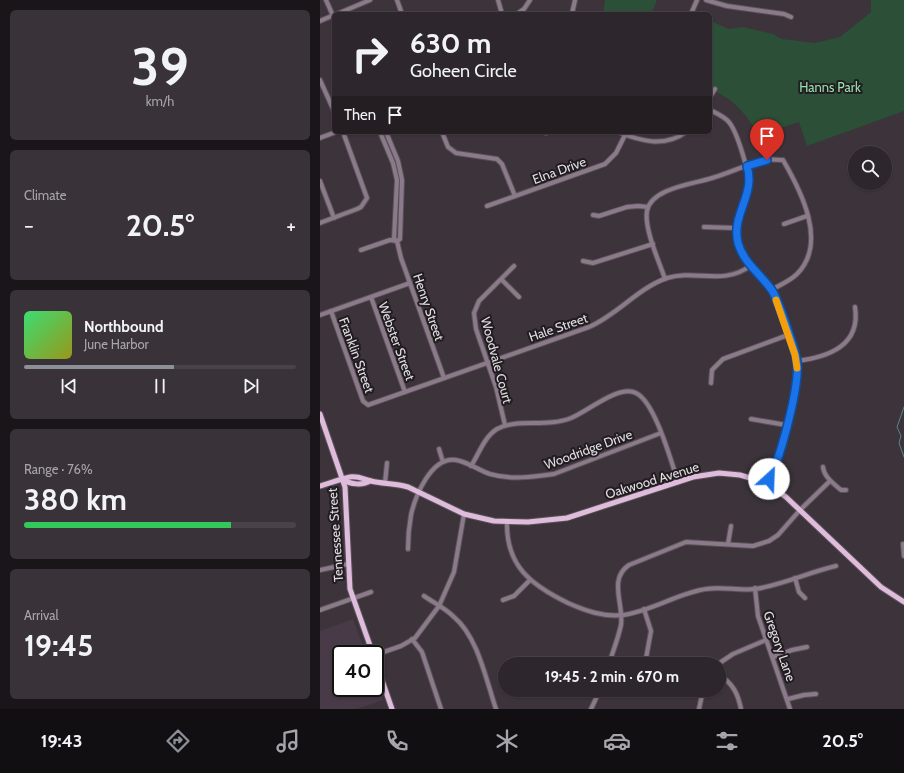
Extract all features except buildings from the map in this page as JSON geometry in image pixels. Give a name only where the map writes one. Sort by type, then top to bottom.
[{"type":"main road","name":"Tennessee Street","points":[[320,414],[345,487],[348,564],[353,598],[370,645]]},
{"type":"main road","name":"Oakwood Avenue","points":[[320,486],[343,480],[348,477],[366,478],[370,481],[398,484],[419,492],[464,514],[507,522],[528,522],[568,518],[678,482],[704,475],[729,473],[754,478],[767,483],[786,497],[881,587],[904,602]]},
{"type":"main road","points":[[384,686],[392,709]]},
{"type":"street","points":[[326,0],[333,12]]},
{"type":"street","points":[[344,12],[370,0]]},
{"type":"street","points":[[397,0],[401,12]]},
{"type":"street","points":[[498,0],[501,12]]},
{"type":"street","points":[[520,12],[524,9],[530,0]]},
{"type":"street","points":[[572,12],[575,0]]},
{"type":"street","points":[[692,12],[697,0]]},
{"type":"street","points":[[706,0],[727,6],[784,14],[791,17]]},
{"type":"street","points":[[320,21],[332,17]]},
{"type":"street","points":[[320,80],[332,107]]},
{"type":"street","points":[[712,94],[715,89]]},
{"type":"street","points":[[712,111],[722,116],[731,125],[747,166],[750,179],[749,187],[739,214],[736,228],[740,248],[750,266],[771,290],[797,361],[796,380],[778,460],[767,483]]},
{"type":"street","points":[[320,138],[332,134]]},
{"type":"street","points":[[320,223],[361,207],[365,202],[366,195],[344,134]]},
{"type":"street","name":"Henry Street","points":[[381,134],[393,163],[397,180],[394,239],[397,242],[444,378]]},
{"type":"street","name":"Henry Street","points":[[387,134],[398,161],[402,180],[400,239],[397,242]]},
{"type":"street","points":[[443,134],[448,147],[456,153],[497,159],[502,164],[515,196]]},
{"type":"street","points":[[625,135],[640,140],[658,142],[673,139],[682,134]]},
{"type":"street","name":"Elna Drive","points":[[487,206],[605,164],[616,154],[625,135]]},
{"type":"street","points":[[665,279],[653,244],[646,217],[648,207],[657,197],[664,193],[767,160],[783,160],[792,174],[812,235],[808,259],[798,273],[771,290]]},
{"type":"street","points":[[320,181],[334,218]]},
{"type":"street","points":[[593,215],[598,216],[638,206],[648,207]]},
{"type":"street","points":[[784,224],[807,216]]},
{"type":"street","points":[[704,227],[736,228]]},
{"type":"street","points":[[361,250],[390,240],[397,242]]},
{"type":"street","points":[[583,261],[593,263],[653,244]]},
{"type":"street","name":"Woodvale Court","points":[[505,425],[496,386],[476,329],[474,313],[479,301],[502,280],[514,266]]},
{"type":"street","name":"Hale Street","points":[[366,404],[368,405],[601,322],[652,286],[665,279],[689,276],[731,276],[742,272],[750,266]]},
{"type":"street","points":[[502,280],[519,297]]},
{"type":"street","points":[[320,315],[410,283]]},
{"type":"street","name":"Webster Street","points":[[370,297],[404,392]]},
{"type":"street","points":[[797,361],[824,355],[845,344],[854,327],[856,314],[855,307]]},
{"type":"street","name":"Franklin Street","points":[[331,312],[361,396],[366,404]]},
{"type":"street","points":[[711,382],[712,370],[723,359],[788,335]]},
{"type":"street","points":[[471,466],[490,433],[505,425],[559,422],[573,418],[616,393],[630,391],[642,396],[647,402],[661,433],[678,482]]},
{"type":"street","points":[[751,420],[786,426]]},
{"type":"street","name":"Woodridge Drive","points":[[443,462],[456,460],[489,474],[504,476],[537,476],[554,474],[661,433]]},
{"type":"street","points":[[408,549],[411,514],[419,492],[432,469],[443,462],[438,449]]},
{"type":"street","points":[[385,483],[388,463]]},
{"type":"street","points":[[823,468],[830,481],[841,490],[846,490]]},
{"type":"street","points":[[611,657],[617,641],[621,615],[619,578],[622,569],[629,564],[686,542],[753,546],[769,541],[778,535],[800,510],[830,481]]},
{"type":"street","points":[[384,652],[401,646],[412,639],[421,630],[439,606],[454,572],[464,514]]},
{"type":"street","points":[[507,522],[507,532],[512,552],[521,572],[546,592],[585,610],[608,616],[621,615],[644,609],[688,593],[708,588],[755,588],[836,566]]},
{"type":"street","points":[[728,544],[731,526]]},
{"type":"street","points":[[903,544],[904,556]]},
{"type":"street","points":[[320,570],[348,564]]},
{"type":"street","points":[[795,578],[799,592],[805,598]]},
{"type":"street","points":[[503,600],[514,596],[530,580]]},
{"type":"street","name":"Gregory Lane","points":[[755,588],[757,609],[766,640],[788,699],[790,709]]},
{"type":"street","points":[[320,610],[370,592]]},
{"type":"street","points":[[424,596],[456,618],[467,631],[496,709]]},
{"type":"street","points":[[644,609],[651,631],[646,657]]},
{"type":"street","points":[[412,639],[422,652],[441,709]]},
{"type":"street","points":[[726,659],[733,654],[766,640]]},
{"type":"street","points":[[773,657],[792,650],[808,647]]},
{"type":"street","points":[[726,679],[734,688],[741,709]]},
{"type":"street","points":[[788,699],[816,694]]},
{"type":"street","points":[[591,709],[597,697]]},
{"type":"street","points":[[699,709],[702,697]]},
{"type":"shaded area","points":[[353,619],[363,645],[332,645],[332,697],[382,697],[383,700],[357,709],[320,709],[320,631]]},
{"type":"green space","points":[[605,0],[657,0],[652,12],[603,12]]},
{"type":"green space","name":"Hanns Park","points":[[871,0],[904,0],[904,111],[807,146],[799,122],[759,135],[739,108],[719,93],[712,90],[712,21],[729,29],[743,27],[773,34],[782,39],[815,43],[840,37],[871,12]]},
{"type":"waterway","points":[[904,407],[897,427],[901,436],[899,443],[904,457]]},
{"type":"slow traffic","points":[[776,300],[797,361],[797,368]]},
{"type":"route","points":[[767,160],[747,166],[750,179],[749,187],[739,214],[736,228],[738,243],[742,253],[750,266],[774,295],[797,361],[796,380],[781,450],[769,479]]}]
